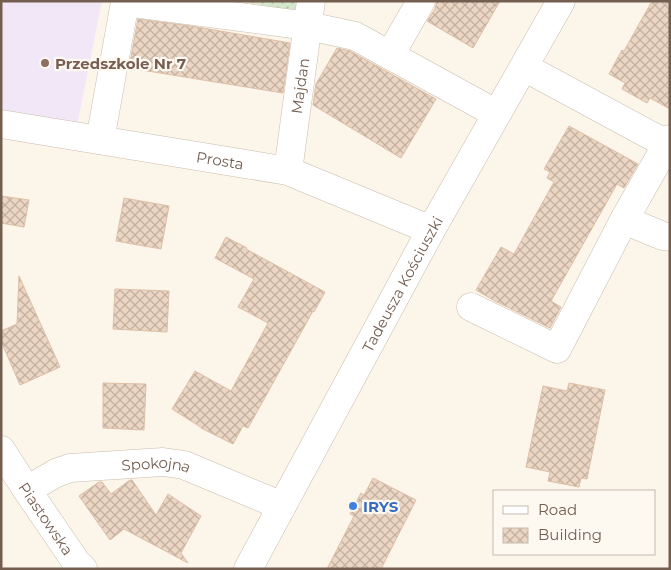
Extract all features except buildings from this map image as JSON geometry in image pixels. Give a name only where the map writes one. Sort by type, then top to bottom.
[{"type":"street","points":[[390,55],[421,1]]},
{"type":"street","name":"Tadeusza Kościuszki","points":[[248,569],[431,230],[562,1]]},
{"type":"street","points":[[100,140],[125,2],[309,14],[355,36],[497,114]]},
{"type":"street","name":"Majdan","points":[[288,171],[309,14]]},
{"type":"street","points":[[471,307],[557,349],[624,220],[669,143],[524,67]]},
{"type":"street","name":"Prosta","points":[[1,124],[288,171],[431,230]]},
{"type":"street","points":[[624,220],[670,237]]},
{"type":"street","name":"Piastowska","points":[[1,450],[79,567]]},
{"type":"street","name":"Spokojna","points":[[27,490],[56,473],[70,468],[163,462],[184,465],[282,506]]},
{"type":"shaded area","name":"Przedszkole Nr 7","points":[[1,1],[102,1],[75,136],[1,124]]},
{"type":"green space","points":[[240,1],[297,1],[295,11]]},
{"type":"place","name":"Przedszkole Nr 7","points":[[45,63]]},
{"type":"place","name":"IRYS","points":[[353,506]]}]
